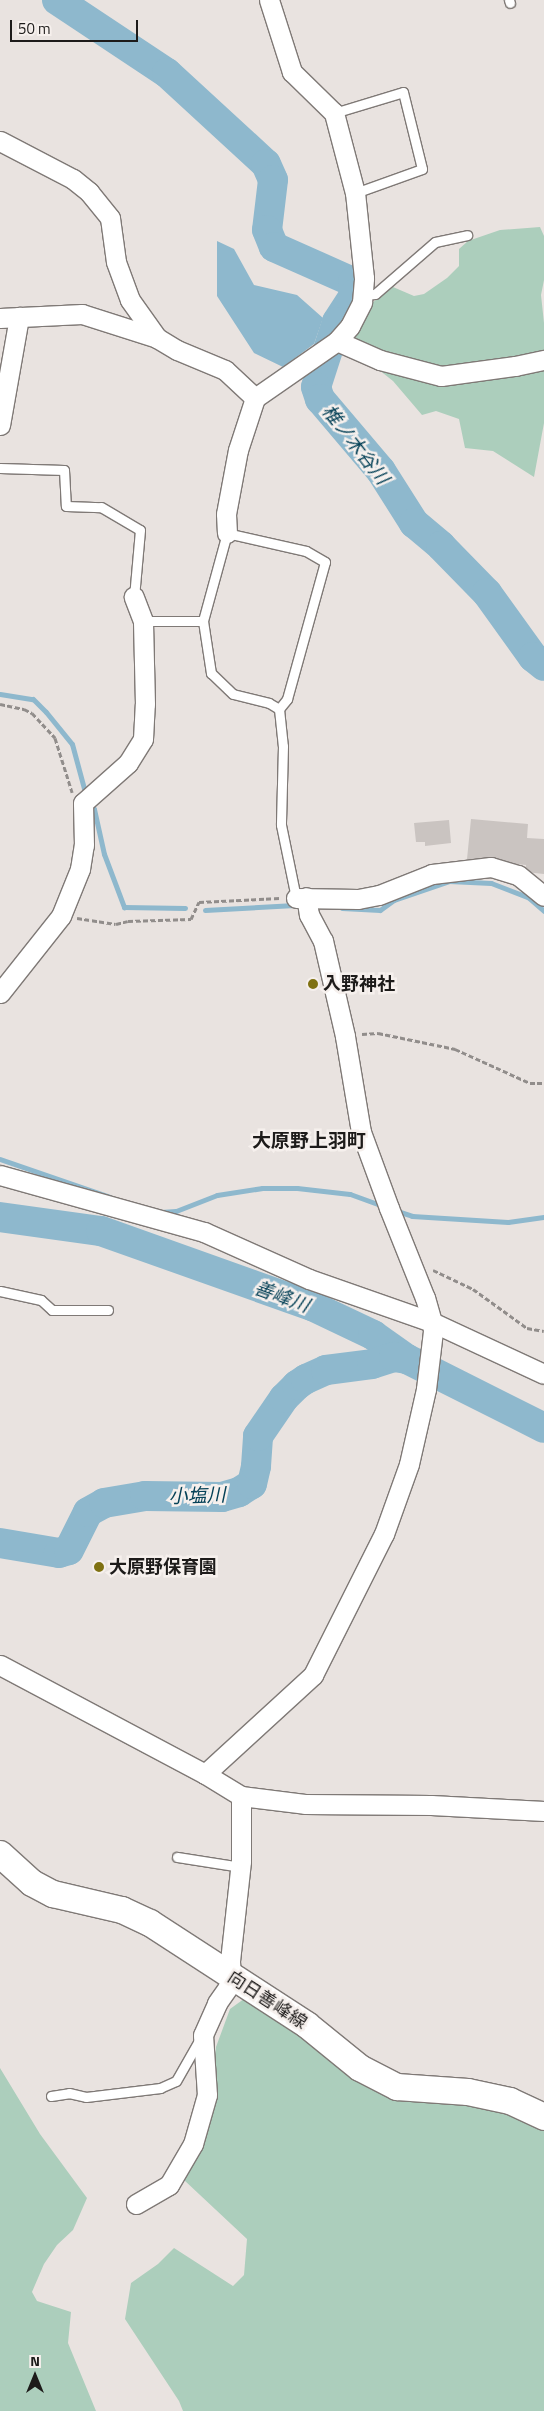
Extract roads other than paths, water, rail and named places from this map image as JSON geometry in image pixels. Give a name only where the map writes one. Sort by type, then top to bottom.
[{"type":"main road","name":"向日善峰線","points":[[0,1854],[32,1884],[53,1894],[122,1910],[143,1920],[307,2025],[360,2068],[397,2087],[468,2092],[510,2100],[544,2117]]},
{"type":"street","points":[[227,532],[226,514],[238,450],[255,398],[330,346],[350,326],[362,302],[363,295],[364,278],[355,193],[334,113],[292,72],[269,0]]},
{"type":"street","points":[[0,141],[73,179],[94,198],[110,218],[116,262],[130,300],[157,338]]},
{"type":"street","points":[[0,318],[82,314],[157,338],[176,350],[225,370],[255,398]]},
{"type":"street","points":[[0,426],[19,317]]},
{"type":"street","points":[[330,346],[441,376],[516,366],[544,360]]},
{"type":"street","points":[[0,993],[61,916],[80,869],[84,845],[87,800],[128,763],[143,739],[145,704],[143,622],[134,597]]},
{"type":"street","points":[[205,1774],[313,1675],[384,1534],[408,1464],[426,1389],[432,1327],[425,1298],[361,1132],[345,1036],[323,941],[301,898],[358,899],[379,895],[432,874],[467,868],[491,867],[518,875],[544,896]]},
{"type":"street","points":[[0,1175],[204,1232],[309,1279],[432,1327],[544,1374]]},
{"type":"street","points":[[0,1665],[205,1774],[241,1796],[305,1804],[431,1805],[544,1811]]},
{"type":"street","points":[[136,2204],[169,2185],[193,2144],[207,2095],[203,2035],[216,2003],[228,1987],[231,1976],[230,1961],[241,1867],[241,1796]]},
{"type":"lane","points":[[334,113],[403,92],[422,169],[355,193]]},
{"type":"lane","points":[[363,295],[375,294],[435,242],[467,235]]},
{"type":"lane","points":[[0,468],[64,470],[66,506],[101,506],[140,530],[134,597]]},
{"type":"lane","points":[[279,709],[269,703],[233,694],[211,673],[203,622],[227,532],[306,551],[325,562],[286,698],[279,709],[283,746],[281,825],[301,898]]},
{"type":"lane","points":[[143,622],[203,622]]},
{"type":"lane","points":[[0,1291],[42,1300],[52,1310],[108,1310]]},
{"type":"lane","points":[[177,1857],[241,1867]]},
{"type":"lane","points":[[51,2096],[69,2093],[86,2097],[160,2088],[176,2081],[195,2045],[203,2035]]},
{"type":"water","points":[[217,241],[234,249],[254,285],[297,295],[323,318],[314,344],[283,367],[254,353],[217,296]]},
{"type":"waterway","name":"椎ノ木谷川","points":[[57,0],[167,73],[266,164],[273,180],[267,230],[274,247],[353,282],[355,294],[337,322],[316,387],[320,399],[381,471],[414,523],[441,546],[487,593],[533,657],[544,666]]},
{"type":"waterway","points":[[0,694],[33,699],[46,712],[72,744],[86,796]]},
{"type":"waterway","points":[[90,803],[94,809],[104,854],[124,907],[185,908]]},
{"type":"waterway","points":[[342,908],[380,910],[394,900],[449,881],[491,883],[528,897],[544,911]]},
{"type":"waterway","points":[[205,910],[295,905]]},
{"type":"waterway","points":[[0,1159],[110,1197]]},
{"type":"waterway","points":[[161,1212],[176,1211],[217,1195],[262,1188],[297,1188],[350,1194],[378,1204]]},
{"type":"waterway","points":[[397,1211],[412,1216],[508,1222],[544,1217]]},
{"type":"waterway","name":"善峰川","points":[[0,1217],[101,1231],[312,1306],[373,1335],[407,1359],[544,1428]]},
{"type":"waterway","name":"小塩川","points":[[0,1543],[59,1553],[69,1550],[88,1512],[104,1503],[145,1496],[222,1497],[239,1492],[252,1484],[256,1466],[258,1436],[284,1398],[297,1385],[326,1370],[372,1364],[394,1357],[407,1359]]},
{"type":"place","name":"入野神社","points":[[313,984]]},
{"type":"place","name":"大原野保育園","points":[[99,1567]]},
{"type":"district","name":"大原野上羽町","points":[[309,1140]]}]
